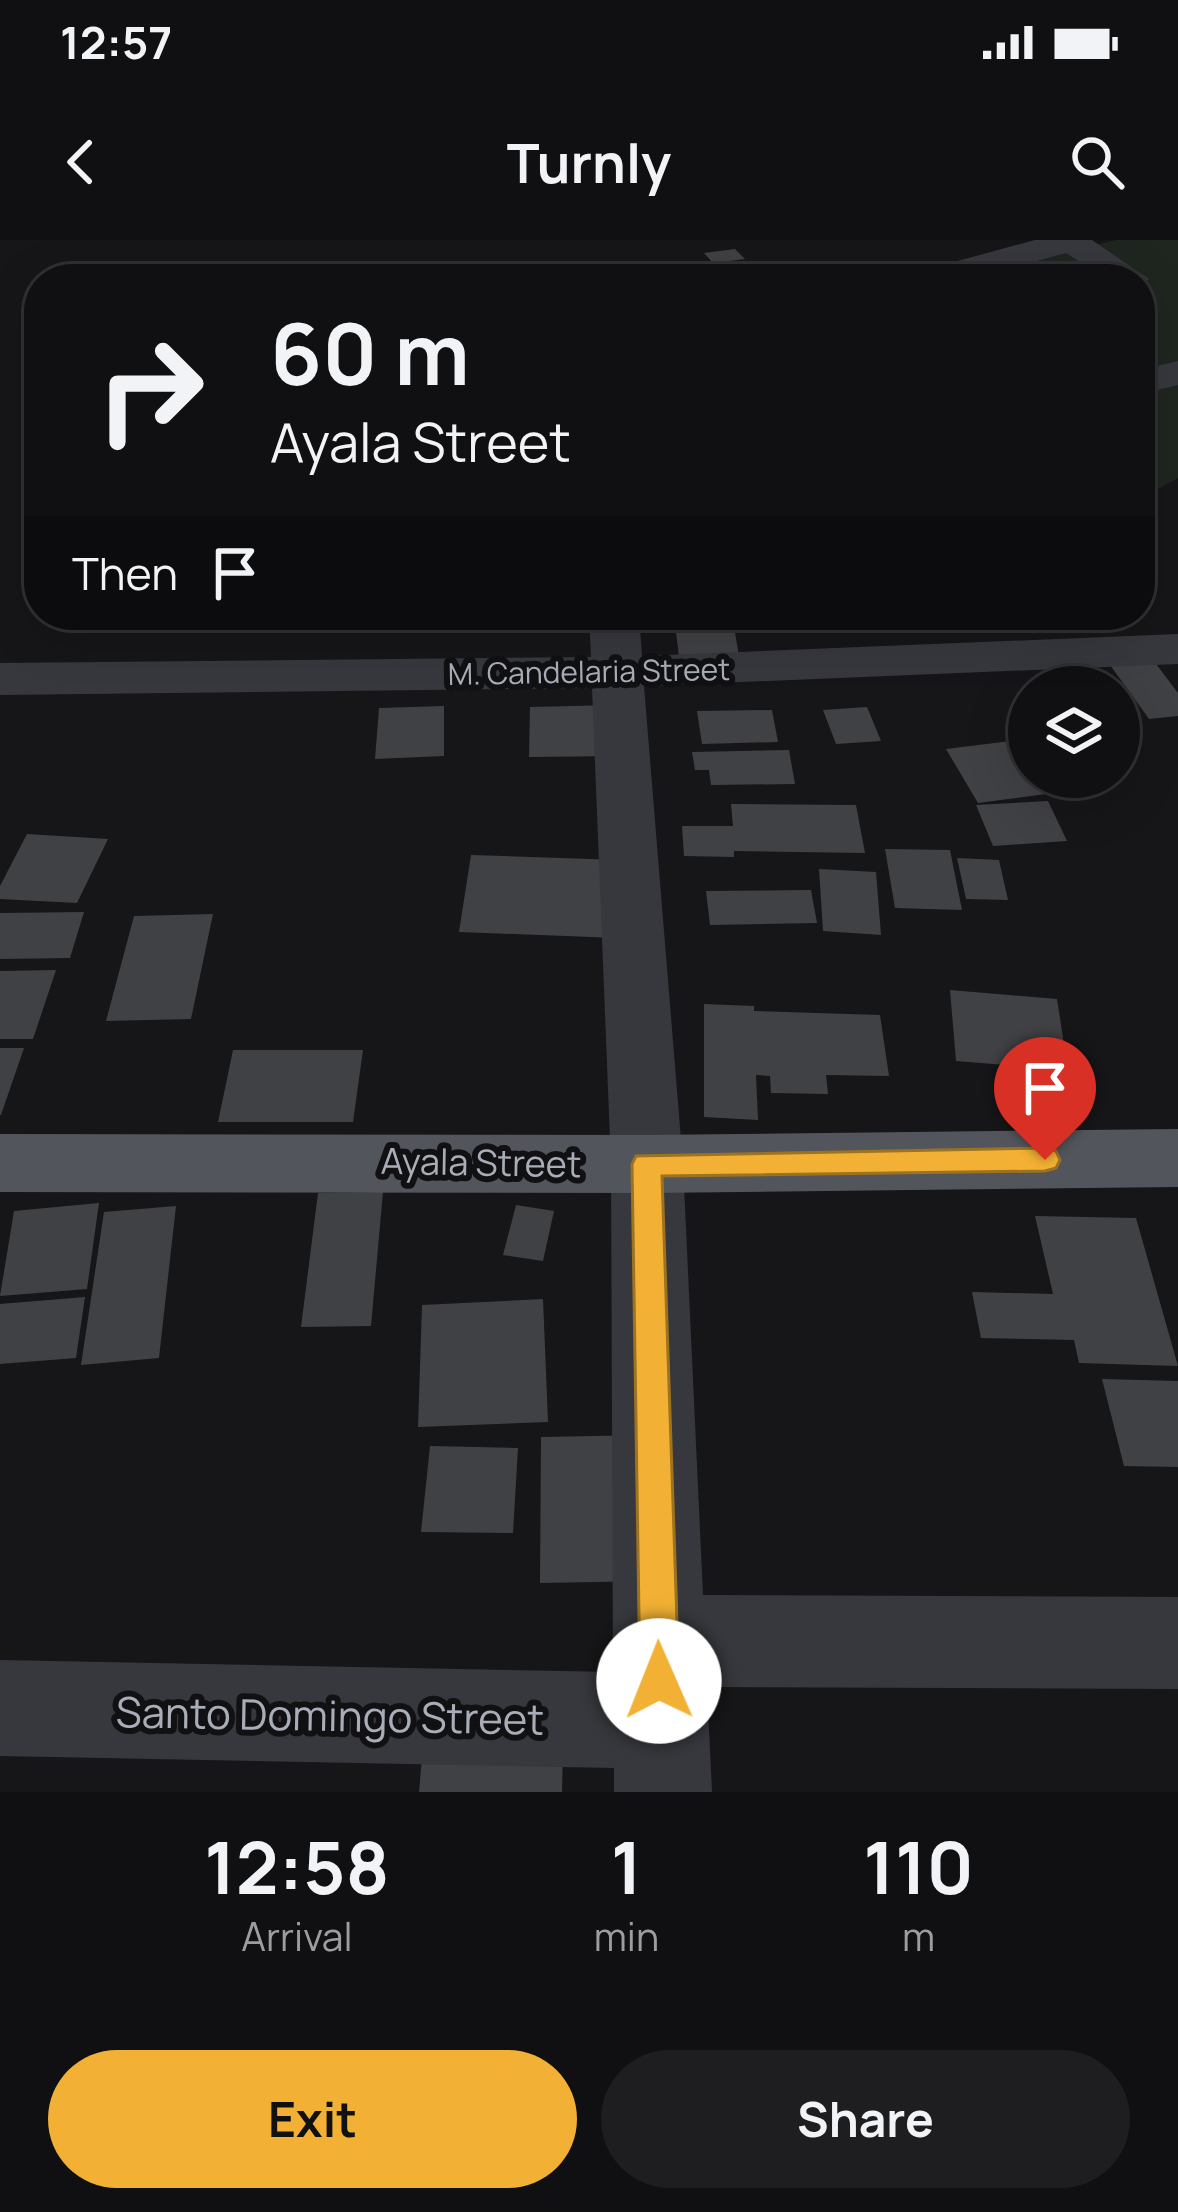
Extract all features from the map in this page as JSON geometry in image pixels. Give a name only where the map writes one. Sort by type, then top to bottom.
[{"type":"main road","name":"Ayala Street","points":[[0,1163],[646,1164],[1178,1158]]},
{"type":"street","points":[[984,264],[1071,240],[1108,264]]},
{"type":"street","points":[[617,644],[646,1164],[660,1718]]},
{"type":"street","name":"M. Candelaria Street","points":[[0,679],[617,644],[1178,649]]},
{"type":"street","name":"Santo Domingo Street","points":[[0,1708],[660,1718],[1178,1643]]},
{"type":"shaded area","points":[[1116,240],[1178,240],[1178,478],[1155,491],[1155,264],[1018,264]]},
{"type":"building","points":[[735,249],[745,259],[713,263],[704,253]]},
{"type":"building","points":[[459,630],[538,630],[538,631]]},
{"type":"building","points":[[676,630],[735,630],[739,656],[679,657]]},
{"type":"building","points":[[1153,660],[1178,693],[1178,716],[1149,719],[1140,707],[1140,666],[1110,665]]},
{"type":"building","points":[[615,705],[618,756],[529,757],[530,707]]},
{"type":"building","points":[[444,706],[444,756],[375,759],[379,708]]},
{"type":"building","points":[[867,707],[881,741],[836,744],[823,710]]},
{"type":"building","points":[[772,710],[778,742],[702,744],[697,711]]},
{"type":"building","points":[[1008,741],[1008,798],[1016,798],[978,803],[946,749]]},
{"type":"building","points":[[789,750],[795,784],[711,785],[709,770],[695,770],[692,752]]},
{"type":"building","points":[[1048,801],[1067,841],[993,846],[976,805]]},
{"type":"building","points":[[731,804],[856,805],[865,853],[734,851],[734,857],[684,856],[682,826],[733,826]]},
{"type":"building","points":[[27,834],[108,839],[77,903],[0,899],[0,886]]},
{"type":"building","points":[[885,849],[950,850],[962,910],[895,908]]},
{"type":"building","points":[[471,855],[621,860],[617,938],[459,932]]},
{"type":"building","points":[[957,858],[999,860],[1008,900],[966,899]]},
{"type":"building","points":[[819,869],[876,872],[881,935],[823,931]]},
{"type":"building","points":[[811,890],[817,923],[710,925],[706,891]]},
{"type":"building","points":[[84,912],[70,958],[0,959],[0,913]]},
{"type":"building","points":[[213,914],[191,1019],[106,1021],[134,916]]},
{"type":"building","points":[[56,970],[33,1039],[0,1039],[0,971]]},
{"type":"building","points":[[950,990],[1057,999],[1068,1070],[956,1061]]},
{"type":"building","points":[[704,1004],[754,1006],[754,1011],[880,1015],[889,1076],[826,1075],[828,1094],[771,1093],[770,1076],[756,1075],[758,1120],[704,1117]]},
{"type":"building","points":[[0,1048],[24,1048],[1,1115],[0,1115]]},
{"type":"building","points":[[233,1050],[363,1050],[353,1122],[218,1122]]},
{"type":"building","points":[[383,1192],[371,1326],[301,1327],[318,1193]]},
{"type":"building","points":[[99,1203],[87,1289],[0,1296],[14,1211]]},
{"type":"building","points":[[516,1205],[554,1211],[543,1261],[503,1255]]},
{"type":"building","points":[[176,1206],[159,1358],[81,1365],[104,1212]]},
{"type":"building","points":[[1035,1216],[1136,1218],[1178,1366],[1079,1363],[1074,1340],[981,1338],[972,1292],[1053,1294]]},
{"type":"building","points":[[85,1297],[76,1358],[0,1364],[0,1304]]},
{"type":"building","points":[[543,1299],[548,1422],[418,1427],[422,1305]]},
{"type":"building","points":[[1102,1379],[1178,1381],[1178,1467],[1124,1466]]},
{"type":"building","points":[[646,1435],[653,1581],[540,1583],[541,1437]]},
{"type":"building","points":[[430,1446],[518,1448],[513,1533],[421,1532]]},
{"type":"building","points":[[423,1746],[563,1750],[562,1792],[419,1792]]},
{"type":"route","points":[[659,1681],[646,1164],[1045,1160]]}]
